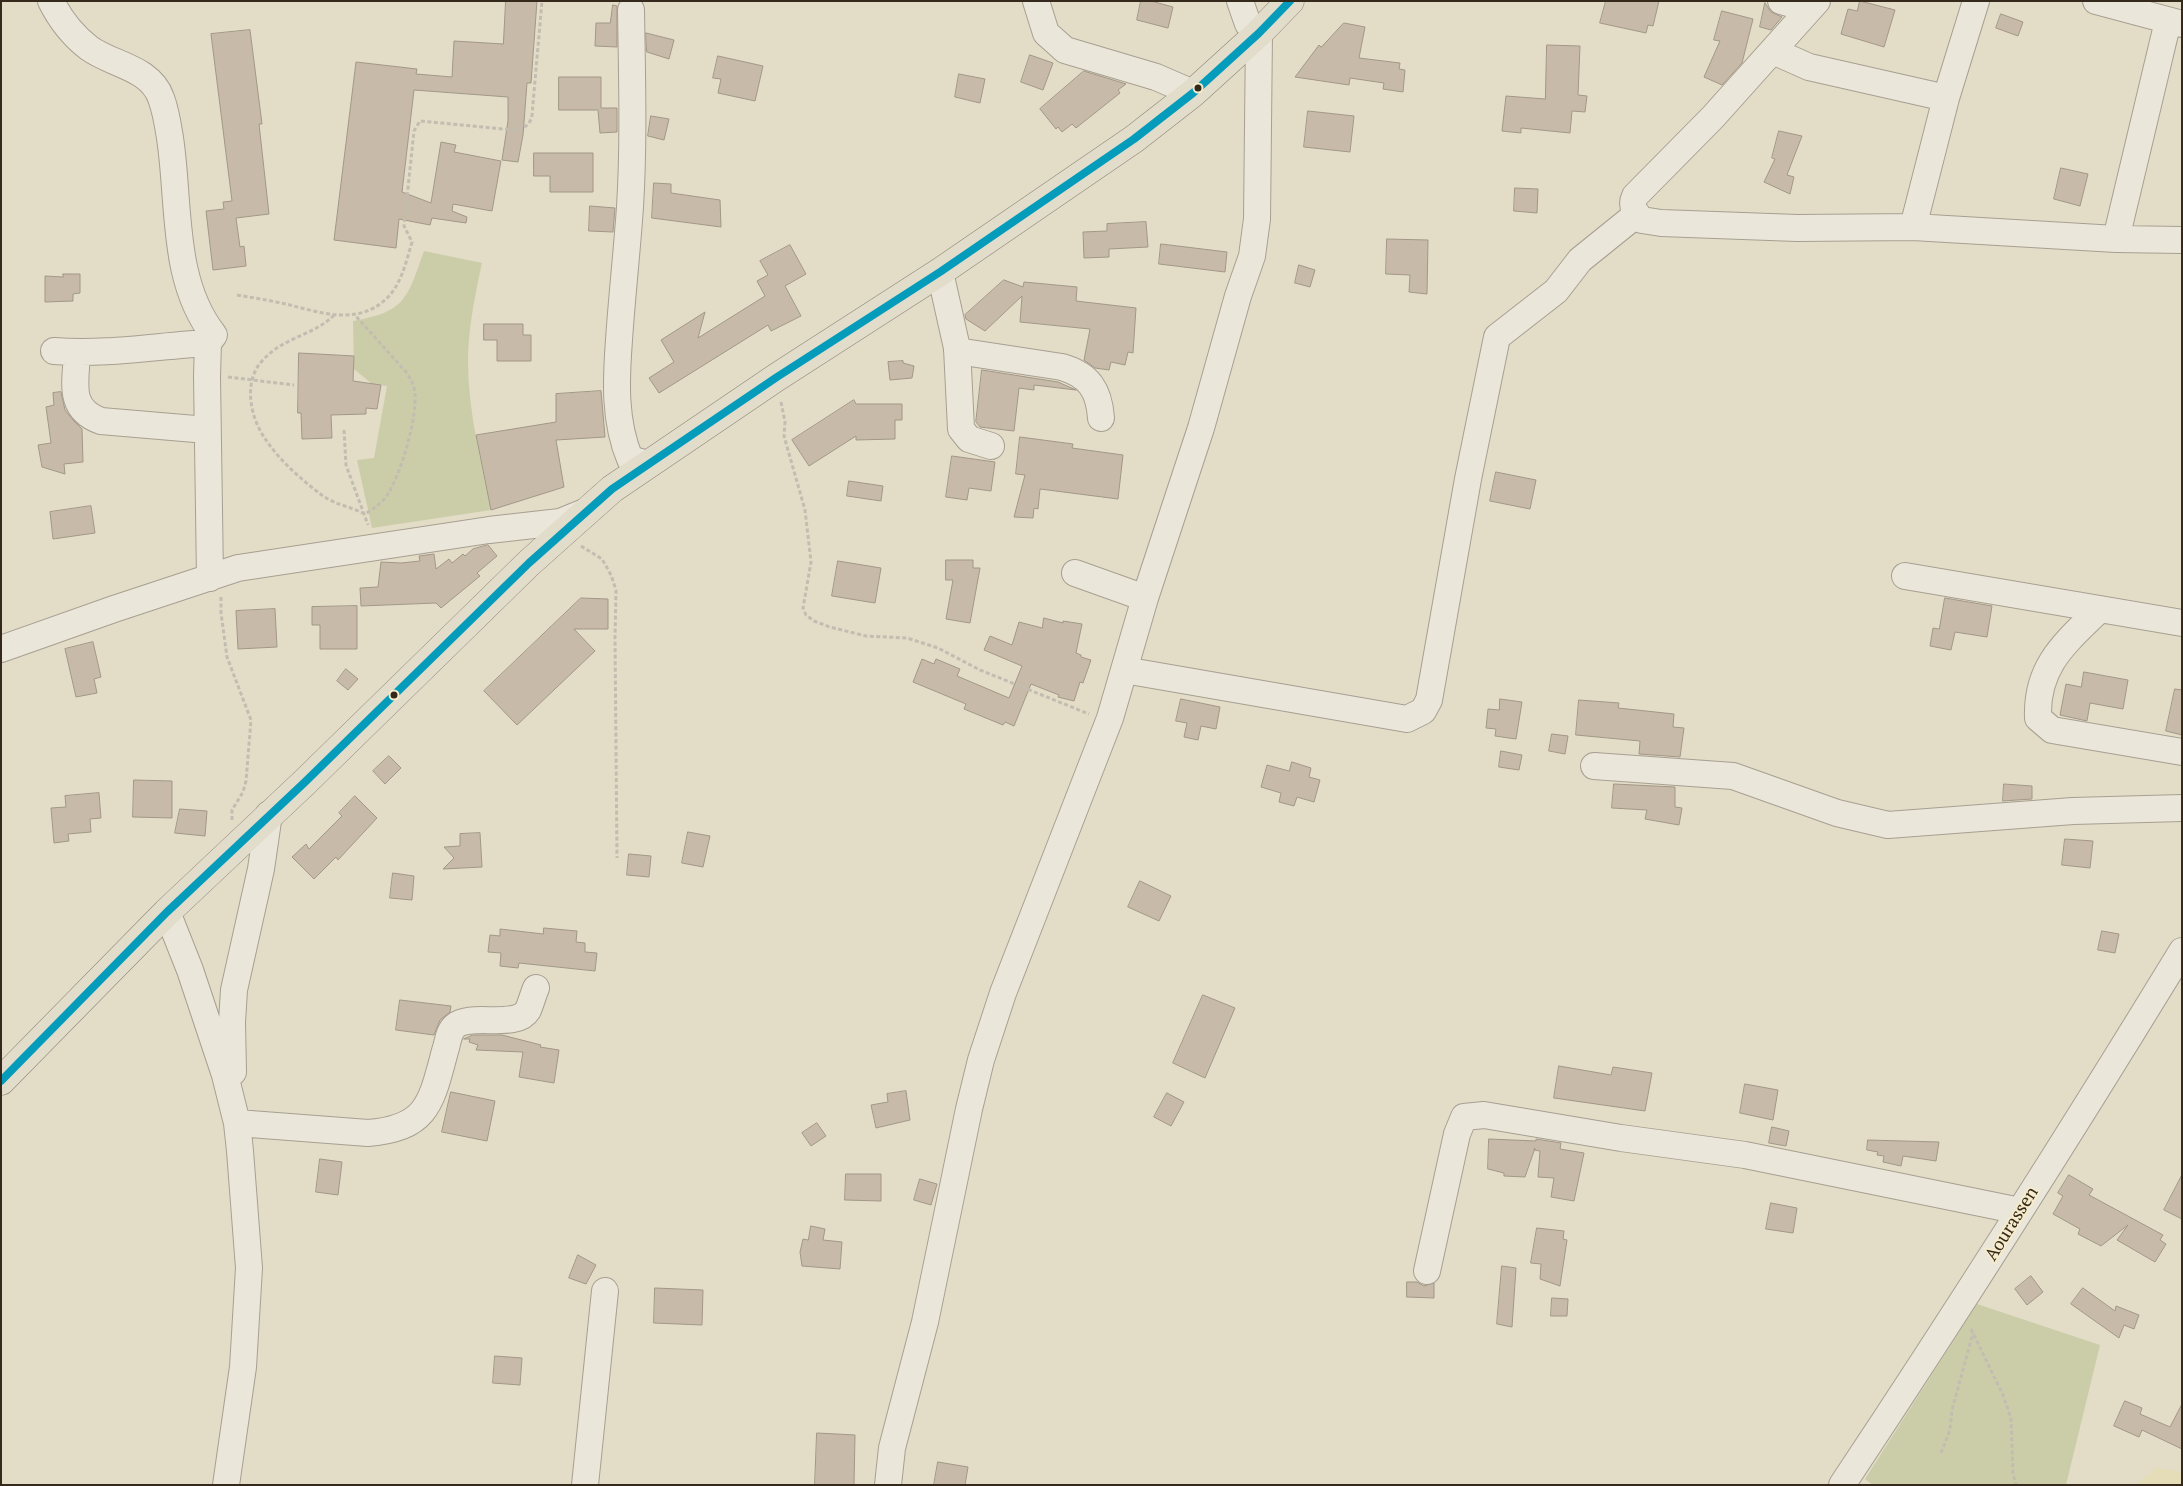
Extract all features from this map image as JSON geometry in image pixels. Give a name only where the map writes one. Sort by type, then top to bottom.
[{"type":"main road","points":[[1,1080],[167,912],[561,534],[612,489],[777,377],[940,272],[1134,139],[1193,93],[1259,33],[1290,1]]},
{"type":"street","points":[[51,1],[62,21],[89,48],[150,79],[162,98],[172,148],[184,267],[202,320],[214,336],[208,343],[207,430],[216,576]]},
{"type":"street","points":[[1036,1],[1046,33],[1065,50],[1156,77],[1193,93]]},
{"type":"street","points":[[888,1485],[892,1448],[925,1322],[969,1108],[981,1060],[1003,993],[1110,718],[1145,598],[1201,428],[1232,314],[1252,256],[1257,219],[1259,33],[1248,24],[1240,1]]},
{"type":"street","points":[[1781,1],[1813,5]]},
{"type":"street","points":[[1913,227],[1946,98],[1976,1]]},
{"type":"street","points":[[2096,1],[2175,22],[2116,239]]},
{"type":"street","points":[[1813,5],[1713,117],[1635,196],[1632,202],[1642,220],[1661,223],[1797,228],[1913,227],[2116,239],[2182,240]]},
{"type":"street","points":[[631,10],[632,169],[616,386],[620,425],[630,459],[648,464]]},
{"type":"street","points":[[1772,51],[1809,67],[1946,98]]},
{"type":"street","points":[[1124,670],[1407,719],[1423,711],[1429,700],[1468,480],[1497,337],[1556,292],[1580,260],[1637,214]]},
{"type":"street","points":[[940,272],[957,351],[961,429],[969,439],[991,446]]},
{"type":"street","points":[[207,430],[101,421],[91,417],[78,406],[66,352],[137,350],[208,343]]},
{"type":"street","points":[[957,351],[1062,367],[1076,372],[1091,385],[1096,393],[1100,405],[1101,418]]},
{"type":"street","points":[[1,649],[45,632],[216,576],[261,564],[489,530],[560,522],[588,510]]},
{"type":"street","points":[[1074,573],[1145,598]]},
{"type":"street","points":[[1905,576],[2100,610],[2181,619]]},
{"type":"street","points":[[2100,610],[2075,633],[2047,666],[2037,700],[2038,718],[2052,730],[2182,752]]},
{"type":"street","points":[[1594,766],[1733,776],[1837,813],[1888,825],[2073,811],[2182,808]]},
{"type":"street","points":[[226,1485],[243,1367],[249,1268],[235,1111],[232,1022],[234,990],[261,869],[269,814]]},
{"type":"street","points":[[167,912],[190,970],[235,1111]]},
{"type":"street","name":"Aourassen","points":[[1842,1485],[1957,1310],[2180,958]]},
{"type":"street","points":[[235,1111],[368,1133],[388,1131],[408,1125],[419,1116],[426,1106],[436,1082],[449,1035],[455,1026],[467,1022],[510,1019],[522,1015],[527,1010],[536,988]]},
{"type":"street","points":[[1427,1271],[1457,1134],[1464,1117],[1484,1115],[1621,1138],[1745,1155],[2020,1211]]},
{"type":"street","points":[[585,1485],[604,1291]]},
{"type":"path","points":[[237,295],[334,315],[367,312],[385,300],[398,282],[412,242],[404,226],[414,131],[420,121],[514,130],[524,128],[529,124],[532,115],[542,1]]},
{"type":"path","points":[[354,314],[406,372],[412,380],[415,392],[413,421],[398,474],[386,497],[374,509],[365,514]]},
{"type":"path","points":[[334,315],[325,325],[292,338],[270,353],[257,366],[250,396],[253,413],[265,439],[281,458],[323,496],[365,514]]},
{"type":"path","points":[[207,376],[253,379],[294,385]]},
{"type":"path","points":[[777,377],[785,422],[784,436],[805,510],[810,562],[803,608],[806,616],[830,627],[866,636],[907,638],[925,643],[980,670],[1049,699],[1100,718],[1110,718]]},
{"type":"path","points":[[344,430],[346,465],[365,514],[373,548]]},
{"type":"path","points":[[561,534],[602,559],[611,575],[616,590],[617,858]]},
{"type":"path","points":[[216,576],[227,657],[250,720],[244,787],[232,810],[232,832],[236,847]]},
{"type":"path","points":[[1957,1310],[1973,1333],[2011,1418],[2013,1473],[2016,1485]]},
{"type":"path","points":[[1941,1452],[1950,1430],[1952,1410],[1973,1333]]},
{"type":"shaded area","points":[[2156,1468],[2182,1472],[2182,1485],[2136,1485]]},
{"type":"green space","points":[[424,251],[482,263],[474,300],[468,362],[470,399],[491,510],[372,528],[357,460],[374,458],[387,386],[372,384],[354,369],[353,321],[384,313],[402,300],[413,280]]},
{"type":"green space","points":[[1977,1304],[2100,1345],[2066,1485],[1873,1485],[1865,1479]]},
{"type":"building","points":[[506,1],[537,1],[531,83],[527,83],[523,135],[518,162],[502,160],[508,121],[508,97],[414,90],[402,192],[431,203],[441,142],[456,145],[454,152],[501,161],[492,211],[453,204],[452,211],[467,217],[466,223],[432,218],[430,225],[399,219],[396,248],[334,240],[356,62],[417,69],[416,74],[452,77],[454,41],[503,44]]},
{"type":"building","points":[[1141,1],[1151,1],[1173,7],[1168,28],[1137,20]]},
{"type":"building","points":[[1606,1],[1659,1],[1653,26],[1648,25],[1646,33],[1600,23]]},
{"type":"building","points":[[1860,1],[1895,10],[1884,47],[1841,34],[1848,9],[1857,11]]},
{"type":"building","points":[[1765,3],[1771,12],[1782,17],[1771,30],[1760,27]]},
{"type":"building","points":[[613,5],[617,6],[617,47],[595,46],[596,23],[610,23]]},
{"type":"building","points":[[1722,11],[1753,19],[1742,63],[1722,85],[1704,77],[1720,41],[1714,40]]},
{"type":"building","points":[[2001,14],[2023,22],[2018,36],[1996,28]]},
{"type":"building","points":[[1344,23],[1365,27],[1359,58],[1400,63],[1399,69],[1405,70],[1403,92],[1383,89],[1384,83],[1350,78],[1349,85],[1295,77],[1319,45],[1321,47]]},
{"type":"building","points":[[250,30],[262,124],[259,124],[269,214],[236,218],[240,247],[244,246],[246,266],[213,270],[206,211],[224,209],[223,202],[232,201],[211,34]]},
{"type":"building","points":[[646,33],[674,40],[669,59],[647,52]]},
{"type":"building","points":[[1547,45],[1580,46],[1578,95],[1587,96],[1585,112],[1572,111],[1570,133],[1521,128],[1521,133],[1502,131],[1506,96],[1545,99]]},
{"type":"building","points":[[1030,55],[1053,63],[1043,90],[1021,82]]},
{"type":"building","points":[[718,56],[763,66],[755,101],[718,93],[721,79],[713,78]]},
{"type":"building","points":[[1084,71],[1126,84],[1118,90],[1120,93],[1076,128],[1072,124],[1062,132],[1058,127],[1056,129],[1040,109]]},
{"type":"building","points":[[959,74],[985,79],[980,103],[955,97]]},
{"type":"building","points":[[559,77],[601,77],[601,108],[617,108],[617,132],[600,133],[598,110],[559,110]]},
{"type":"building","points":[[1308,111],[1354,116],[1350,152],[1304,147]]},
{"type":"building","points":[[651,116],[669,119],[664,140],[648,136]]},
{"type":"building","points":[[1779,131],[1802,136],[1787,175],[1794,177],[1790,194],[1764,182],[1775,159],[1772,158]]},
{"type":"building","points":[[534,153],[593,153],[593,192],[550,192],[550,176],[534,176]]},
{"type":"building","points":[[2061,168],[2088,174],[2080,206],[2054,199]]},
{"type":"building","points":[[654,183],[671,184],[671,193],[720,200],[721,227],[652,218]]},
{"type":"building","points":[[1515,188],[1538,189],[1537,213],[1514,211]]},
{"type":"building","points":[[590,206],[615,208],[613,232],[589,231]]},
{"type":"building","points":[[1146,222],[1148,247],[1109,249],[1109,257],[1084,258],[1083,232],[1107,231],[1107,224]]},
{"type":"building","points":[[1387,239],[1428,240],[1427,294],[1409,292],[1410,275],[1386,274]]},
{"type":"building","points":[[1161,244],[1227,252],[1225,272],[1159,264]]},
{"type":"building","points":[[790,245],[806,274],[785,286],[801,316],[771,331],[768,325],[659,393],[649,378],[674,362],[661,340],[705,312],[698,338],[765,296],[757,281],[768,275],[760,261]]},
{"type":"building","points":[[1299,265],[1315,270],[1310,287],[1295,283]]},
{"type":"building","points":[[63,274],[80,274],[80,293],[73,294],[73,301],[45,302],[45,276],[63,277]]},
{"type":"building","points":[[1004,280],[1023,287],[1024,282],[1077,287],[1076,301],[1136,308],[1133,353],[1128,352],[1125,365],[1111,362],[1109,370],[1095,368],[1084,360],[1090,329],[1020,322],[1022,296],[985,331],[966,319],[965,315]]},
{"type":"building","points":[[484,324],[523,324],[523,335],[531,335],[531,361],[497,361],[497,340],[484,340]]},
{"type":"building","points":[[299,353],[354,356],[353,381],[381,385],[377,409],[366,408],[366,414],[331,415],[332,438],[302,439],[301,413],[298,413]]},
{"type":"building","points":[[903,361],[903,363],[914,366],[912,378],[890,380],[888,362]]},
{"type":"building","points":[[982,370],[1058,382],[1076,390],[1034,385],[1034,390],[1019,388],[1014,431],[980,427],[976,422]]},
{"type":"building","points":[[601,391],[605,437],[556,440],[564,487],[491,510],[476,435],[556,422],[556,394]]},
{"type":"building","points":[[61,392],[65,410],[82,429],[83,462],[64,464],[65,474],[42,467],[38,445],[51,443],[46,407],[54,405],[53,393]]},
{"type":"building","points":[[854,400],[856,404],[902,404],[902,420],[895,420],[895,439],[856,440],[856,436],[809,466],[792,440]]},
{"type":"building","points":[[1020,437],[1073,444],[1072,448],[1123,455],[1118,499],[1040,489],[1038,509],[1034,508],[1033,518],[1014,517],[1025,475],[1016,474]]},
{"type":"building","points":[[952,456],[995,462],[991,491],[969,488],[967,500],[946,497]]},
{"type":"building","points":[[1496,472],[1536,480],[1530,509],[1490,501]]},
{"type":"building","points":[[849,481],[883,486],[881,501],[847,496]]},
{"type":"building","points":[[91,506],[95,533],[53,539],[50,512]]},
{"type":"building","points":[[488,545],[497,556],[477,573],[480,576],[441,608],[436,603],[361,606],[360,588],[378,587],[381,562],[401,563],[420,561],[419,556],[434,554],[436,569],[449,559],[452,563],[473,549]]},
{"type":"building","points":[[946,560],[973,560],[973,568],[980,568],[970,623],[946,619],[953,580],[946,580]]},
{"type":"building","points":[[838,561],[881,568],[875,603],[832,596]]},
{"type":"building","points":[[581,598],[608,599],[608,629],[574,629],[595,651],[517,725],[484,691]]},
{"type":"building","points":[[1945,598],[1992,606],[1987,637],[1955,632],[1951,650],[1930,646],[1933,628],[1939,629]]},
{"type":"building","points":[[357,606],[357,649],[320,649],[320,625],[312,625],[312,607]]},
{"type":"building","points":[[275,609],[277,647],[238,649],[236,611]]},
{"type":"building","points":[[1044,618],[1063,623],[1063,621],[1082,624],[1076,653],[1081,655],[1081,657],[1091,660],[1083,683],[1080,682],[1074,701],[1058,697],[1059,695],[1031,684],[1014,726],[1005,722],[1003,725],[964,709],[966,704],[913,682],[922,659],[934,664],[936,659],[960,669],[957,676],[1009,698],[1022,666],[984,650],[990,636],[1012,645],[1019,622],[1042,628]]},
{"type":"building","points":[[93,642],[101,677],[94,679],[97,693],[76,697],[65,649]]},
{"type":"building","points":[[346,669],[358,679],[348,690],[337,681]]},
{"type":"building","points":[[2084,672],[2128,680],[2123,709],[2090,703],[2087,721],[2060,715],[2066,684],[2081,687]]},
{"type":"building","points":[[2175,689],[2182,690],[2182,735],[2166,731]]},
{"type":"building","points":[[1181,699],[1220,707],[1216,729],[1201,726],[1198,740],[1184,737],[1187,723],[1176,721]]},
{"type":"building","points":[[1500,699],[1522,702],[1516,739],[1495,736],[1496,729],[1486,728],[1488,709],[1499,710]]},
{"type":"building","points":[[1579,700],[1619,703],[1618,708],[1674,714],[1673,727],[1684,728],[1680,757],[1639,754],[1640,741],[1576,735]]},
{"type":"building","points":[[1552,734],[1568,736],[1565,754],[1549,751]]},
{"type":"building","points":[[1501,751],[1522,755],[1519,770],[1499,767]]},
{"type":"building","points":[[389,756],[401,768],[385,784],[373,771]]},
{"type":"building","points":[[1292,762],[1311,768],[1309,777],[1320,780],[1314,802],[1297,797],[1294,806],[1279,802],[1281,793],[1261,787],[1267,765],[1289,771]]},
{"type":"building","points":[[134,780],[172,781],[172,818],[133,817]]},
{"type":"building","points":[[1614,784],[1675,787],[1675,807],[1682,808],[1679,825],[1645,819],[1647,810],[1612,808]]},
{"type":"building","points":[[2004,784],[2032,786],[2032,799],[2003,801]]},
{"type":"building","points":[[99,793],[101,818],[90,819],[91,832],[68,834],[69,841],[54,843],[51,808],[66,807],[65,796]]},
{"type":"building","points":[[355,796],[377,818],[338,860],[336,857],[314,879],[292,857],[306,844],[309,849],[342,816],[339,813]]},
{"type":"building","points":[[180,809],[207,811],[205,836],[175,833]]},
{"type":"building","points":[[688,832],[710,836],[703,867],[682,863]]},
{"type":"building","points":[[480,833],[482,867],[443,869],[454,858],[444,847],[460,846],[460,834]]},
{"type":"building","points":[[2065,839],[2093,841],[2090,868],[2062,865]]},
{"type":"building","points":[[629,854],[651,856],[649,877],[627,875]]},
{"type":"building","points":[[393,873],[414,876],[412,900],[390,898]]},
{"type":"building","points":[[1140,881],[1171,896],[1159,921],[1128,907]]},
{"type":"building","points":[[544,928],[577,931],[576,942],[585,943],[585,952],[597,953],[595,971],[519,963],[518,968],[500,966],[501,953],[488,952],[490,935],[500,936],[500,929],[543,934]]},
{"type":"building","points":[[2102,931],[2119,934],[2115,953],[2098,950]]},
{"type":"building","points":[[1203,995],[1235,1008],[1205,1078],[1173,1063]]},
{"type":"building","points":[[400,1000],[451,1006],[450,1012],[440,1020],[434,1035],[396,1030]]},
{"type":"building","points":[[473,1035],[502,1035],[541,1045],[540,1047],[559,1050],[554,1083],[519,1077],[523,1052],[476,1050],[478,1045],[469,1042],[470,1039],[464,1039]]},
{"type":"building","points":[[1559,1066],[1611,1075],[1613,1067],[1652,1073],[1645,1111],[1554,1098]]},
{"type":"building","points":[[1745,1084],[1778,1090],[1773,1120],[1740,1113]]},
{"type":"building","points":[[906,1091],[910,1120],[876,1128],[871,1105],[888,1102],[887,1094]]},
{"type":"building","points":[[451,1092],[495,1101],[487,1141],[442,1132]]},
{"type":"building","points":[[1167,1093],[1184,1102],[1171,1126],[1154,1117]]},
{"type":"building","points":[[817,1123],[826,1136],[811,1146],[802,1133]]},
{"type":"building","points":[[1772,1127],[1789,1131],[1786,1146],[1769,1143]]},
{"type":"building","points":[[1489,1139],[1536,1141],[1536,1139],[1561,1143],[1560,1149],[1584,1153],[1574,1201],[1551,1197],[1554,1178],[1538,1177],[1540,1151],[1534,1150],[1525,1177],[1504,1176],[1504,1173],[1488,1169]]},
{"type":"building","points":[[1868,1140],[1939,1142],[1936,1161],[1903,1156],[1901,1166],[1883,1162],[1884,1156],[1877,1155],[1878,1152],[1867,1150]]},
{"type":"building","points":[[320,1159],[342,1162],[338,1195],[316,1192]]},
{"type":"building","points":[[846,1174],[881,1174],[881,1201],[845,1200]]},
{"type":"building","points":[[2069,1175],[2093,1189],[2089,1195],[2163,1235],[2160,1240],[2166,1244],[2155,1262],[2117,1240],[2128,1225],[2101,1246],[2078,1234],[2080,1229],[2053,1214],[2063,1196],[2058,1193]]},
{"type":"building","points":[[2182,1175],[2182,1219],[2164,1210]]},
{"type":"building","points":[[920,1179],[937,1184],[931,1205],[914,1200]]},
{"type":"building","points":[[1771,1203],[1797,1208],[1793,1233],[1766,1229]]},
{"type":"building","points":[[811,1226],[825,1229],[823,1240],[842,1242],[840,1269],[802,1266],[800,1252],[803,1239],[808,1240]]},
{"type":"building","points":[[1537,1228],[1564,1231],[1563,1239],[1567,1240],[1560,1286],[1540,1279],[1541,1264],[1531,1263]]},
{"type":"building","points":[[578,1255],[596,1265],[586,1284],[569,1278]]},
{"type":"building","points":[[1502,1266],[1516,1268],[1512,1327],[1497,1324]]},
{"type":"building","points":[[2031,1276],[2043,1292],[2027,1305],[2015,1289]]},
{"type":"building","points":[[1407,1282],[1417,1282],[1424,1286],[1434,1283],[1434,1298],[1407,1297]]},
{"type":"building","points":[[655,1288],[703,1290],[702,1325],[654,1323]]},
{"type":"building","points":[[2083,1288],[2115,1311],[2116,1306],[2139,1315],[2134,1329],[2124,1325],[2119,1338],[2071,1304]]},
{"type":"building","points":[[1552,1298],[1568,1299],[1567,1316],[1551,1316]]},
{"type":"building","points":[[495,1356],[522,1358],[520,1385],[493,1383]]},
{"type":"building","points":[[2125,1401],[2142,1408],[2140,1414],[2170,1427],[2182,1404],[2182,1449],[2142,1430],[2139,1437],[2114,1426]]},
{"type":"building","points":[[817,1433],[855,1435],[854,1485],[815,1485]]},
{"type":"building","points":[[938,1462],[968,1467],[965,1485],[934,1485]]},
{"type":"transit line","points":[[1,1081],[167,912],[305,782],[529,563],[612,489],[777,377],[940,272],[1134,139],[1193,93],[1259,33],[1290,1]]}]
